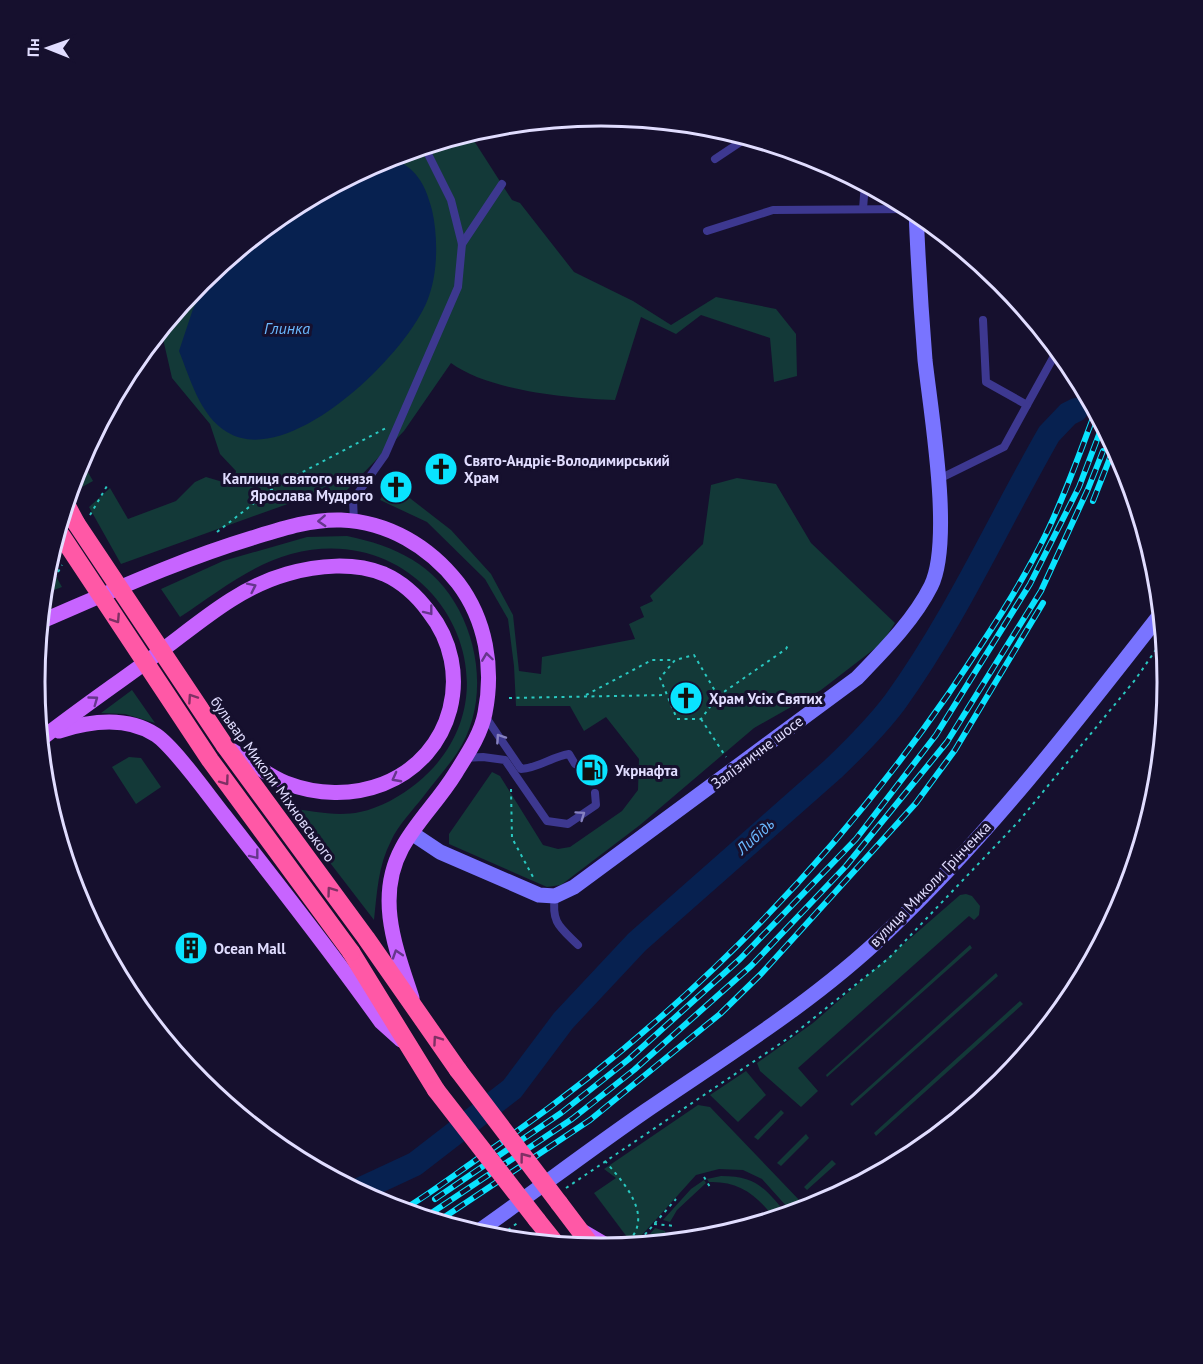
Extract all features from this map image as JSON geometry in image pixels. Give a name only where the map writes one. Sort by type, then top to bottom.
[{"type":"highway","name":"бульвар Миколи Міхновського","points":[[71,514],[225,746],[366,938],[458,1070],[585,1238]]},
{"type":"highway","points":[[64,539],[210,760],[351,952],[436,1090],[550,1236]]},
{"type":"main road","points":[[49,618],[195,555],[313,522],[354,521],[377,526],[404,536],[449,572],[465,593],[478,619],[486,645],[489,670],[485,715],[465,758],[402,848],[390,878],[387,907],[393,941],[416,1010]]},
{"type":"main road","points":[[48,735],[239,593],[263,582],[296,572],[338,566],[363,568],[386,575],[405,587],[436,620],[447,640],[454,662],[452,704],[435,743],[407,771],[391,781],[355,792],[320,791],[285,783],[225,746]]},
{"type":"main road","points":[[48,736],[81,724],[105,722],[134,725],[157,736],[207,794],[381,1022],[411,1051]]},
{"type":"main road","points":[[577,1228],[594,1238]]},
{"type":"street","name":"Залізничне шосе","points":[[555,896],[574,887],[857,678],[891,642],[931,585],[939,559],[941,509],[918,286],[915,222]]},
{"type":"street","name":"вулиця Миколи Грінченка","points":[[485,1226],[640,1115],[797,1008],[887,932],[990,823],[1075,724],[1154,622]]},
{"type":"street","points":[[412,834],[440,852],[539,896],[555,896]]},
{"type":"lane","points":[[715,159],[740,143]]},
{"type":"lane","points":[[354,521],[353,500],[385,455],[458,287],[462,244],[451,200],[428,153]]},
{"type":"lane","points":[[462,244],[502,184]]},
{"type":"lane","points":[[863,209],[864,192]]},
{"type":"lane","points":[[707,231],[773,210],[896,210]]},
{"type":"lane","points":[[983,320],[986,382],[1027,405]]},
{"type":"lane","points":[[937,480],[1004,447],[1053,358]]},
{"type":"lane","points":[[485,715],[521,769],[536,768],[557,756],[569,754],[575,764]]},
{"type":"lane","points":[[465,758],[483,757],[505,760],[547,821],[568,824],[596,805],[595,794]]},
{"type":"lane","points":[[555,896],[553,910],[556,923],[578,945]]},
{"type":"path","points":[[217,532],[276,486],[399,421]]},
{"type":"path","points":[[701,719],[718,696],[786,649],[789,643]]},
{"type":"path","points":[[1077,749],[1135,680],[1157,648]]},
{"type":"path","points":[[583,696],[652,660],[675,660],[694,655],[718,696]]},
{"type":"path","points":[[675,660],[660,678],[666,695],[677,719],[701,719]]},
{"type":"path","points":[[508,698],[666,695]]},
{"type":"path","points":[[701,719],[729,762]]},
{"type":"path","points":[[511,769],[512,838],[533,877]]},
{"type":"path","points":[[605,1161],[627,1186],[636,1203],[638,1227],[631,1237]]},
{"type":"path","points":[[704,1177],[710,1187]]},
{"type":"path","points":[[643,1237],[676,1199]]},
{"type":"path","points":[[654,1224],[676,1226]]},
{"type":"green space","points":[[474,140],[512,200],[520,203],[574,272],[633,301],[671,325],[716,297],[776,309],[796,334],[797,376],[774,382],[770,338],[701,315],[676,334],[641,317],[615,400],[552,395],[507,386],[467,373],[451,363],[404,431],[347,490],[307,497],[121,564],[89,507],[110,488],[128,519],[176,501],[195,482],[206,477],[233,485],[236,471],[220,454],[210,424],[172,378],[163,339],[208,288],[249,252],[403,163]]},
{"type":"green space","points":[[87,470],[93,481],[81,485]]},
{"type":"green space","points":[[395,473],[402,492],[451,530],[491,574],[513,615],[519,671],[541,674],[542,657],[635,639],[629,624],[644,617],[640,607],[653,601],[650,596],[703,544],[711,485],[737,478],[776,484],[811,543],[895,623],[882,643],[821,690],[754,728],[640,825],[561,885],[547,887],[449,844],[449,834],[492,772],[500,776],[543,845],[558,849],[570,847],[622,811],[638,790],[639,759],[606,717],[584,731],[570,706],[516,706],[508,619],[485,579],[427,522],[380,500]]},
{"type":"green space","points":[[347,536],[381,545],[412,559],[438,580],[459,610],[467,627],[476,664],[476,701],[466,737],[453,759],[394,835],[381,870],[374,920],[288,808],[342,814],[375,808],[397,797],[417,783],[450,745],[465,702],[465,659],[450,619],[423,585],[387,560],[342,549],[291,554],[261,565],[180,617],[161,589],[223,561],[307,537]]},
{"type":"green space","points":[[56,576],[62,587],[53,590]]},
{"type":"green space","points":[[132,690],[155,723],[125,714],[101,713]]},
{"type":"green space","points":[[129,757],[141,758],[161,787],[136,804],[112,767]]},
{"type":"green space","points":[[960,895],[972,896],[980,906],[979,915],[974,920],[969,916],[798,1068],[818,1091],[801,1107],[760,1071],[757,1063],[813,1023]]},
{"type":"green space","points":[[970,945],[972,948],[827,1077],[826,1075]]},
{"type":"green space","points":[[996,973],[998,976],[852,1106],[850,1104]]},
{"type":"green space","points":[[1020,1001],[1023,1004],[876,1136],[874,1133]]},
{"type":"green space","points":[[746,1071],[766,1095],[738,1122],[710,1095]]},
{"type":"green space","points":[[698,1105],[710,1107],[800,1201],[787,1206],[762,1179],[743,1170],[719,1169],[696,1175],[640,1237],[627,1237],[594,1193],[616,1178],[604,1169]]},
{"type":"green space","points":[[781,1110],[784,1113],[758,1140],[754,1137]]},
{"type":"green space","points":[[806,1134],[809,1138],[781,1166],[777,1163]]},
{"type":"green space","points":[[832,1160],[836,1164],[807,1190],[804,1187]]},
{"type":"green space","points":[[721,1176],[751,1181],[771,1196],[782,1208],[769,1212],[746,1191],[729,1184],[709,1182],[707,1179]]},
{"type":"green space","points":[[704,1180],[706,1183],[677,1210],[670,1222],[663,1220],[691,1189]]},
{"type":"green space","points":[[655,1228],[665,1231],[666,1235],[648,1236]]},
{"type":"water","name":"Глинка","points":[[402,163],[413,171],[422,184],[432,210],[436,242],[434,276],[429,296],[418,319],[399,346],[374,373],[344,399],[313,421],[282,435],[253,440],[227,432],[218,425],[197,396],[179,351],[193,309],[208,288],[263,240],[323,200],[355,183]]},
{"type":"waterway","name":"Либідь","points":[[367,1186],[415,1164],[512,1089],[563,1021],[637,942],[858,745],[895,702],[937,638],[1049,434],[1068,414],[1076,410]]},
{"type":"railway","points":[[411,1204],[553,1105],[618,1054],[739,944],[850,824],[901,760],[949,693],[1012,596],[1052,521],[1092,420]]},
{"type":"railway","points":[[435,1199],[561,1113],[629,1059],[740,959],[856,839],[936,735],[1030,584],[1079,487],[1099,433]]},
{"type":"railway","points":[[433,1212],[572,1119],[634,1070],[751,966],[846,866],[947,742],[1041,591],[1103,451]]},
{"type":"railway","points":[[1093,501],[1110,457]]},
{"type":"railway","points":[[446,1216],[590,1120],[720,1014],[761,974],[916,803],[955,750],[1043,603]]},
{"type":"place","name":"Свято-Андріє-Володимирський Храм","points":[[441,469]]},
{"type":"place","name":"Каплиця святого князя Ярослава Мудрого","points":[[396,487]]},
{"type":"place","name":"Храм Усіх Святих","points":[[686,698]]},
{"type":"place","name":"Укрнафта","points":[[592,770]]},
{"type":"place","name":"Ocean Mall","points":[[191,948]]}]
